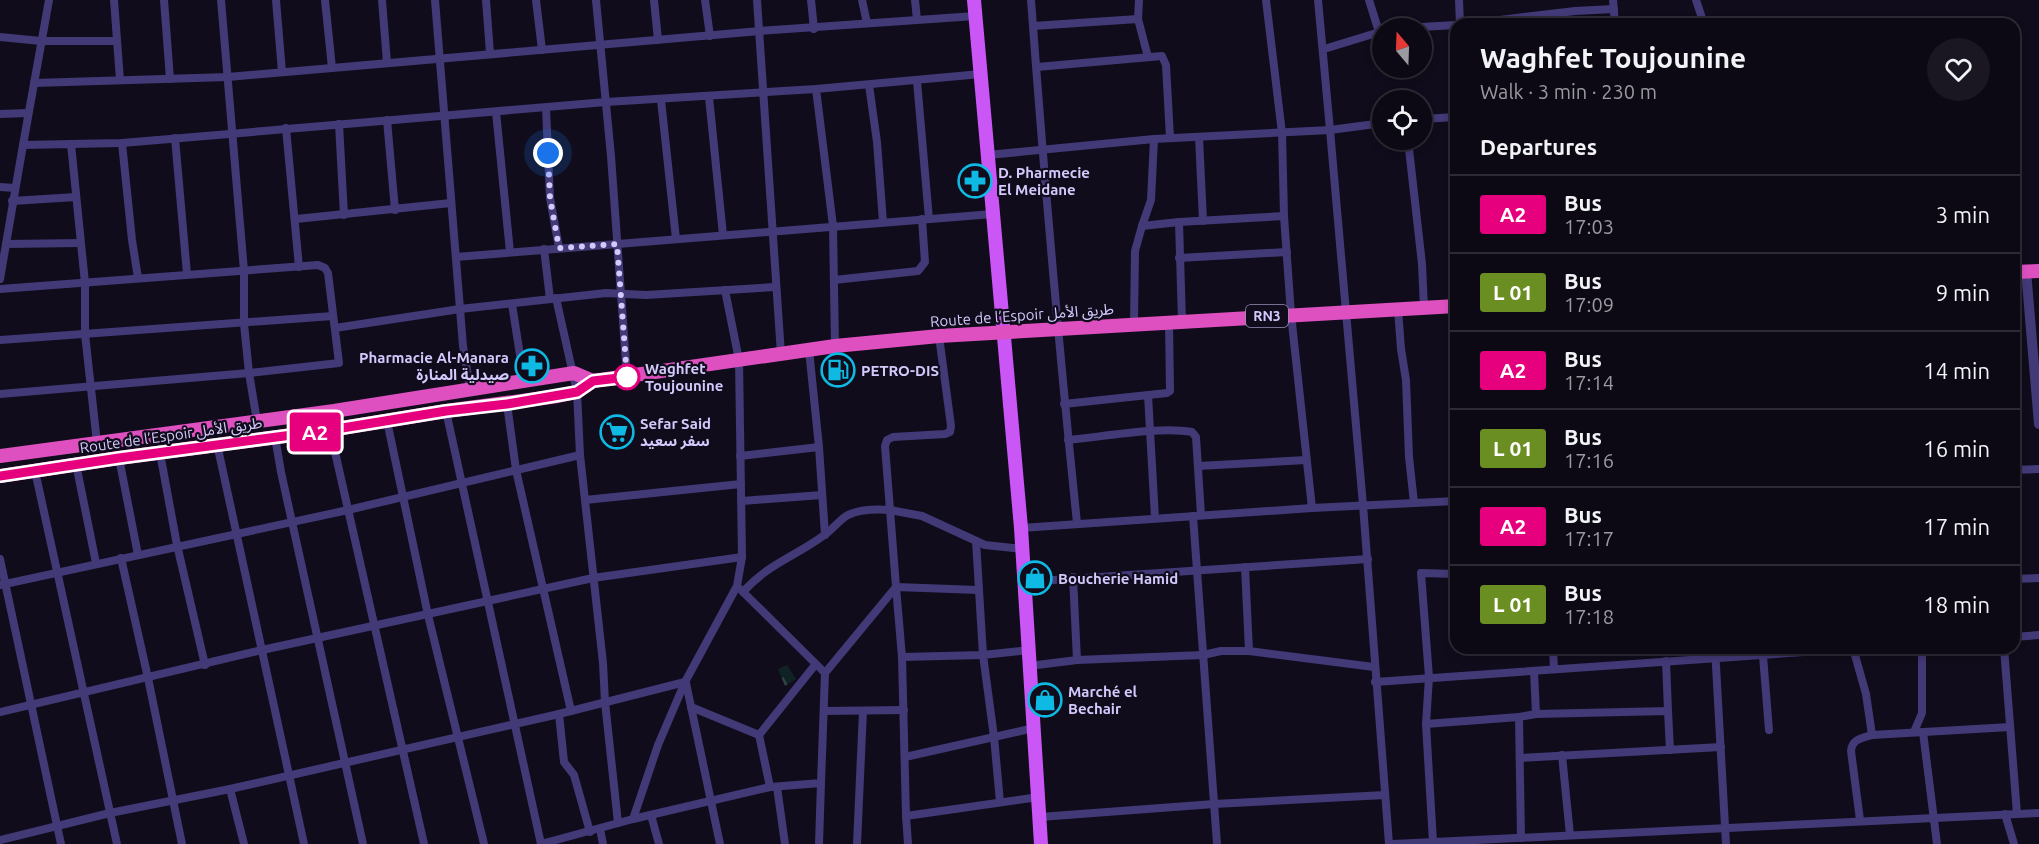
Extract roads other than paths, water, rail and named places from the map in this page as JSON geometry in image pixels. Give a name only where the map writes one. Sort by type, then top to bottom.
[{"type":"highway","name":"Route de l’Espoir طريق الأمل","points":[[0,476],[507,404],[577,392],[593,381],[835,346],[939,336],[1450,306]]},
{"type":"highway","name":"Route de l’Espoir طريق الأمل","points":[[0,456],[256,421],[574,373],[593,381]]},
{"type":"main road","points":[[974,0],[1021,528],[1041,844]]},
{"type":"street","points":[[0,278],[49,0]]},
{"type":"street","points":[[114,0],[120,80]]},
{"type":"street","points":[[164,0],[170,78]]},
{"type":"street","points":[[221,0],[244,271],[244,324],[256,421]]},
{"type":"street","points":[[276,0],[282,72]]},
{"type":"street","points":[[326,0],[332,68]]},
{"type":"street","points":[[382,0],[387,63]]},
{"type":"street","points":[[435,0],[463,346],[471,388]]},
{"type":"street","points":[[486,0],[490,53]]},
{"type":"street","points":[[536,0],[543,50]]},
{"type":"street","points":[[596,0],[627,377]]},
{"type":"street","points":[[654,0],[658,40]]},
{"type":"street","points":[[705,0],[710,36]]},
{"type":"street","points":[[757,0],[775,286],[782,354]]},
{"type":"street","points":[[811,0],[814,28]]},
{"type":"street","points":[[862,0],[867,23]]},
{"type":"street","points":[[915,0],[917,20]]},
{"type":"street","points":[[1031,0],[1044,149],[1048,235],[1077,523]]},
{"type":"street","points":[[1139,0],[1138,19],[1148,57]]},
{"type":"street","points":[[1266,0],[1282,133],[1284,216],[1291,314],[1312,508]]},
{"type":"street","points":[[1318,0],[1368,559],[1374,667],[1389,844]]},
{"type":"street","points":[[1369,0],[1376,18]]},
{"type":"street","points":[[1458,18],[1459,0]]},
{"type":"street","points":[[1696,0],[1702,18]]},
{"type":"street","points":[[1527,18],[1613,4]]},
{"type":"street","points":[[34,82],[228,77],[490,53],[975,16]]},
{"type":"street","points":[[1033,26],[1138,19]]},
{"type":"street","points":[[1432,26],[1450,25]]},
{"type":"street","points":[[1324,49],[1372,35]]},
{"type":"street","points":[[0,37],[41,41],[117,41]]},
{"type":"street","points":[[1037,67],[1159,55],[1165,59],[1170,138]]},
{"type":"street","points":[[23,146],[122,143],[606,102],[763,93],[981,74]]},
{"type":"street","points":[[834,280],[918,271],[925,262],[926,219],[917,81]]},
{"type":"street","points":[[869,85],[877,142],[883,222]]},
{"type":"street","points":[[816,89],[832,226],[835,346]]},
{"type":"street","points":[[709,97],[723,235]]},
{"type":"street","points":[[661,100],[676,238]]},
{"type":"street","points":[[546,108],[550,198],[559,248]]},
{"type":"street","points":[[496,112],[510,252]]},
{"type":"street","points":[[0,114],[28,113]]},
{"type":"street","points":[[1432,119],[1450,118]]},
{"type":"street","points":[[387,120],[395,210]]},
{"type":"street","points":[[339,124],[344,215]]},
{"type":"street","points":[[988,155],[1154,139],[1330,130],[1372,124]]},
{"type":"street","points":[[286,128],[299,267]]},
{"type":"street","points":[[1199,137],[1203,221]]},
{"type":"street","points":[[175,138],[187,274]]},
{"type":"street","points":[[1134,324],[1136,251],[1151,200],[1154,139]]},
{"type":"street","points":[[122,143],[138,278]]},
{"type":"street","points":[[71,144],[85,283],[85,334],[97,443]]},
{"type":"street","points":[[1409,150],[1421,253],[1424,308]]},
{"type":"street","points":[[0,187],[15,188]]},
{"type":"street","points":[[12,201],[76,197]]},
{"type":"street","points":[[296,219],[451,203]]},
{"type":"street","points":[[456,256],[993,214]]},
{"type":"street","points":[[1142,226],[1284,216]]},
{"type":"street","points":[[1064,404],[1170,391],[1179,258],[1179,222]]},
{"type":"street","points":[[6,244],[80,243]]},
{"type":"street","points":[[544,249],[553,299],[574,373],[577,392],[580,455],[618,823]]},
{"type":"street","points":[[1179,258],[1287,252]]},
{"type":"street","points":[[0,289],[318,265],[325,268],[328,273],[339,363],[0,394]]},
{"type":"street","points":[[2026,271],[2039,424]]},
{"type":"street","points":[[335,328],[460,309],[553,299],[620,293],[646,295],[775,286]]},
{"type":"street","points":[[725,290],[739,360],[742,501],[740,589],[825,673]]},
{"type":"street","points":[[512,304],[524,381]]},
{"type":"street","points":[[1398,309],[1406,380],[1409,457],[1414,503]]},
{"type":"street","points":[[0,340],[333,316]]},
{"type":"street","points":[[908,844],[902,657],[885,447],[892,437],[950,432],[939,336]]},
{"type":"street","points":[[809,350],[825,535]]},
{"type":"street","points":[[1148,395],[1155,518]]},
{"type":"street","points":[[507,404],[516,470],[571,711]]},
{"type":"street","points":[[446,411],[541,844],[633,819],[773,787],[821,783]]},
{"type":"street","points":[[387,421],[428,615],[484,844]]},
{"type":"street","points":[[330,430],[424,844]]},
{"type":"street","points":[[1068,440],[1184,431],[1192,432],[1196,437],[1197,570],[1217,844]]},
{"type":"street","points":[[275,437],[343,762],[363,844]]},
{"type":"street","points":[[217,444],[304,844]]},
{"type":"street","points":[[740,456],[819,447]]},
{"type":"street","points":[[160,453],[177,545],[204,665]]},
{"type":"street","points":[[2,584],[403,498],[580,455]]},
{"type":"street","points":[[119,458],[138,555]]},
{"type":"street","points":[[1198,466],[1306,460]]},
{"type":"street","points":[[76,464],[86,502],[96,563]]},
{"type":"street","points":[[2020,470],[2039,469]]},
{"type":"street","points":[[35,471],[117,844]]},
{"type":"street","points":[[585,500],[741,484]]},
{"type":"street","points":[[742,501],[822,495]]},
{"type":"street","points":[[1021,528],[1312,508],[1450,501]]},
{"type":"street","points":[[633,819],[658,745],[686,682],[740,589],[767,569],[825,535],[848,515],[863,511],[890,510],[929,519],[976,541],[995,547],[1022,549]]},
{"type":"street","points":[[976,541],[983,655],[1000,802]]},
{"type":"street","points":[[0,712],[262,650],[317,640],[592,578],[742,557]]},
{"type":"street","points":[[121,558],[182,844]]},
{"type":"street","points":[[0,559],[2,584],[61,844]]},
{"type":"street","points":[[1023,582],[1368,559]]},
{"type":"street","points":[[1245,567],[1249,651]]},
{"type":"street","points":[[1433,842],[1426,724],[1429,676],[1421,573],[1450,574]]},
{"type":"street","points":[[1073,577],[1077,660]]},
{"type":"street","points":[[2020,579],[2039,578]]},
{"type":"street","points":[[896,587],[978,590]]},
{"type":"street","points":[[819,844],[825,673],[896,587]]},
{"type":"street","points":[[2020,637],[2039,635]]},
{"type":"street","points":[[902,657],[983,655],[1029,650]]},
{"type":"street","points":[[1029,666],[1077,660],[1249,651],[1374,667]]},
{"type":"street","points":[[1553,654],[1554,669]]},
{"type":"street","points":[[1716,654],[1726,844]]},
{"type":"street","points":[[1376,681],[1716,659],[1757,654]]},
{"type":"street","points":[[1765,654],[1769,730]]},
{"type":"street","points":[[1855,654],[1866,694],[1872,735]]},
{"type":"street","points":[[1922,654],[1922,713],[1919,732],[1937,844]]},
{"type":"street","points":[[2004,654],[2017,814]]},
{"type":"street","points":[[1666,661],[1670,750]]},
{"type":"street","points":[[759,735],[815,665]]},
{"type":"street","points":[[1534,671],[1536,714]]},
{"type":"street","points":[[1,839],[402,750],[686,682]]},
{"type":"street","points":[[686,682],[720,844]]},
{"type":"street","points":[[691,707],[759,735]]},
{"type":"street","points":[[824,711],[904,710]]},
{"type":"street","points":[[857,844],[863,711]]},
{"type":"street","points":[[1426,724],[1536,714],[1668,711]]},
{"type":"street","points":[[559,714],[564,762],[574,775],[590,832]]},
{"type":"street","points":[[1519,717],[1521,838]]},
{"type":"street","points":[[1860,820],[1851,746],[1857,739],[1872,735],[2010,727]]},
{"type":"street","points":[[905,757],[1034,728]]},
{"type":"street","points":[[759,735],[785,844],[795,844]]},
{"type":"street","points":[[1521,758],[1721,747]]},
{"type":"street","points":[[1562,755],[1570,836]]},
{"type":"street","points":[[230,789],[244,844]]},
{"type":"street","points":[[1040,817],[1214,804],[1385,795]]},
{"type":"street","points":[[906,816],[1039,797]]},
{"type":"street","points":[[1393,844],[2039,813]]},
{"type":"street","points":[[2005,814],[2014,844]]},
{"type":"street","points":[[651,815],[659,844]]},
{"type":"street","points":[[600,829],[603,844]]},
{"type":"place","name":"D. Pharmecie El Meidane","points":[[975,181]]},
{"type":"place","name":"Pharmacie Al-Manara صيدلية المنارة","points":[[532,366]]},
{"type":"place","name":"PETRO-DIS","points":[[838,370]]},
{"type":"place","name":"Waghfet Toujounine","points":[[627,377]]},
{"type":"place","name":"Sefar Said سفر سعيد","points":[[617,432]]},
{"type":"place","name":"Boucherie Hamid","points":[[1035,578]]},
{"type":"place","name":"Marché el Bechair","points":[[1045,700]]}]
